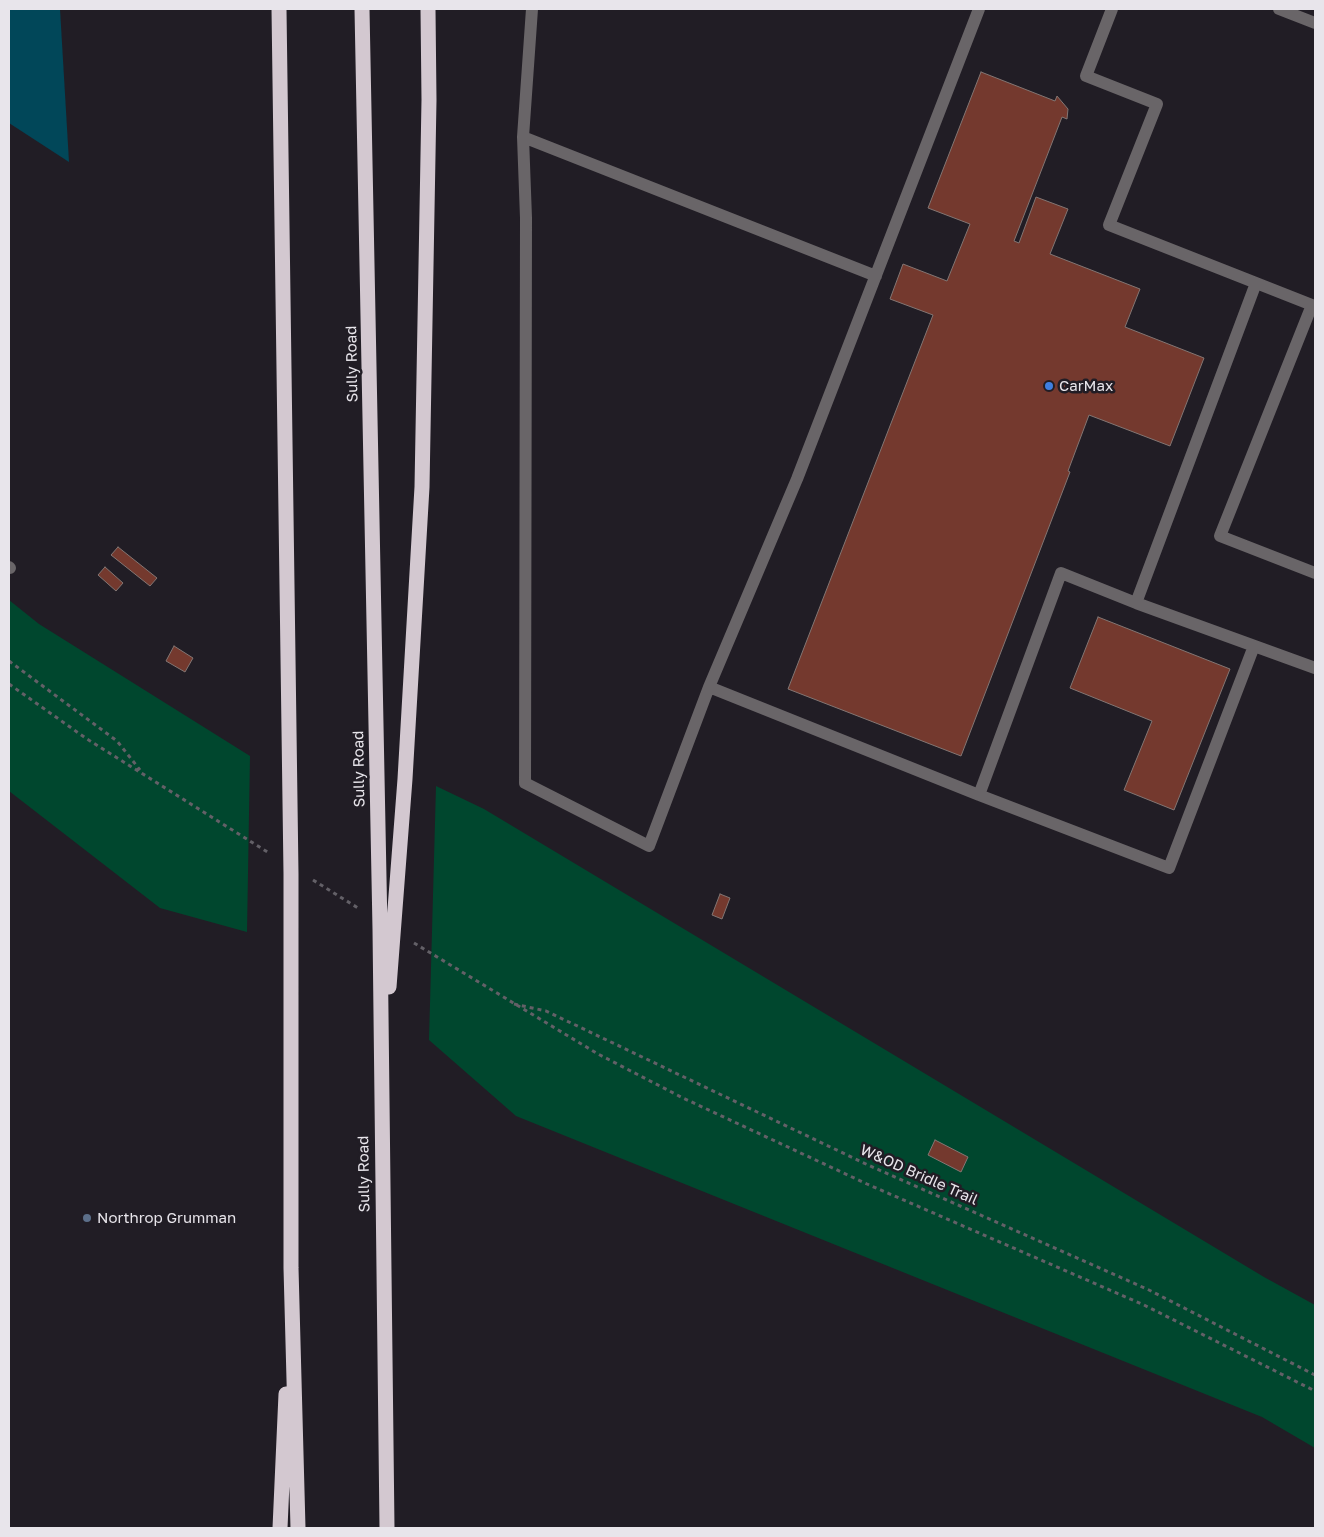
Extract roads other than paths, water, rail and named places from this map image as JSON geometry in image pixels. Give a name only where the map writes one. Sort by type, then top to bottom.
[{"type":"highway","points":[[279,9],[291,874],[291,1268],[298,1528]]},
{"type":"highway","name":"Sully Road","points":[[362,9],[380,919],[380,1098],[387,1528]]},
{"type":"highway","points":[[380,1098],[405,779],[422,487],[429,100],[428,9]]},
{"type":"highway","points":[[280,1528],[291,1268]]},
{"type":"lane","points":[[532,9],[523,137],[526,218],[525,783],[649,846],[709,687],[797,479],[979,9]]},
{"type":"lane","points":[[1112,9],[1086,76],[1157,104],[1109,226],[1314,305],[1220,536],[1315,573]]},
{"type":"lane","points":[[1282,9],[1315,23]]},
{"type":"lane","points":[[523,137],[876,276]]},
{"type":"lane","points":[[1136,603],[1256,283]]},
{"type":"lane","points":[[979,795],[1061,573],[1136,603],[1315,668]]},
{"type":"lane","points":[[709,687],[979,795],[1169,868],[1254,646]]},
{"type":"water","points":[[9,9],[60,9],[69,162],[9,123]]},
{"type":"place","name":"CarMax","points":[[1049,386]]},
{"type":"place","name":"Northrop Grumman","points":[[87,1218]]}]
